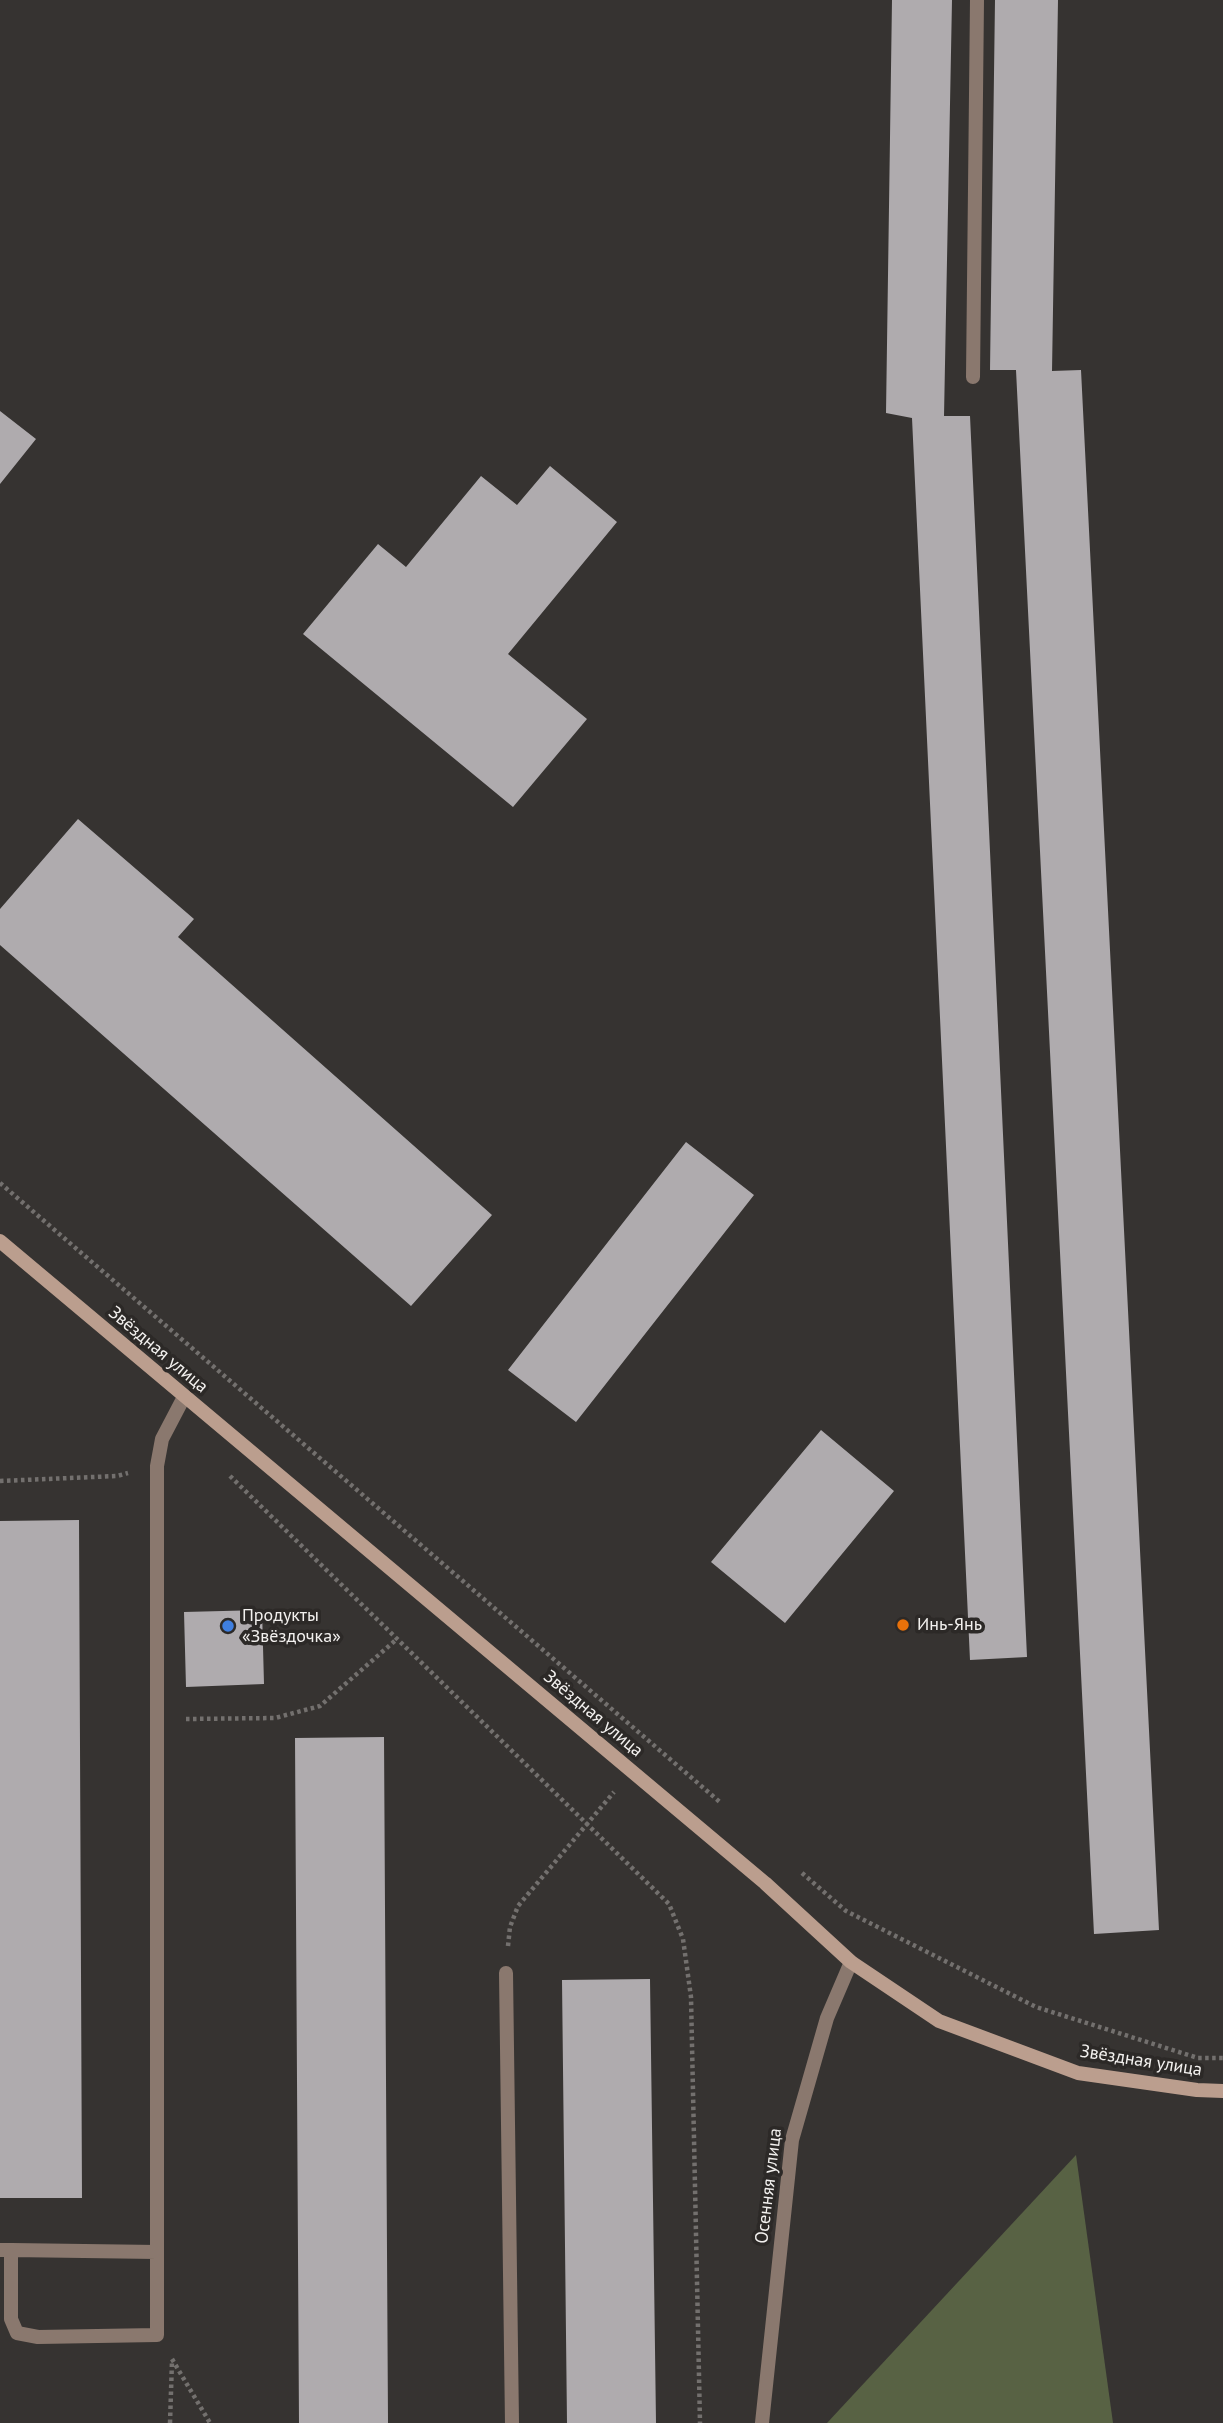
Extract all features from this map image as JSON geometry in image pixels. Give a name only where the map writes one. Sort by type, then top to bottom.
[{"type":"main road","name":"Звёздная улица","points":[[0,1241],[765,1884],[851,1962],[939,2021],[1078,2073],[1197,2090],[1223,2091]]},
{"type":"street","points":[[973,377],[977,0]]},
{"type":"street","points":[[157,2252],[6,2250],[11,2319],[17,2333],[38,2337],[157,2335],[157,2252],[157,1719],[157,1466],[162,1438],[184,1397]]},
{"type":"street","name":"Осенняя улица","points":[[762,2423],[792,2140],[827,2018],[851,1962]]},
{"type":"street","points":[[506,1973],[512,2423]]},
{"type":"path","points":[[0,1183],[729,1811]]},
{"type":"path","points":[[0,1481],[117,1475],[157,1466]]},
{"type":"path","points":[[221,1468],[669,1904],[683,1939],[691,1997],[700,2423]]},
{"type":"path","points":[[157,1719],[275,1718],[320,1706],[397,1639]]},
{"type":"path","points":[[506,1973],[510,1927],[518,1906],[586,1823],[655,1747]]},
{"type":"path","points":[[793,1865],[846,1910],[1036,2007],[1198,2058],[1223,2058]]},
{"type":"path","points":[[157,2335],[210,2423]]},
{"type":"path","points":[[170,2423],[172,2360]]},
{"type":"green space","points":[[1076,2155],[1113,2423],[827,2423]]},
{"type":"building","points":[[892,0],[952,0],[944,416],[970,416],[1027,1657],[970,1660],[912,418],[886,413]]},
{"type":"building","points":[[995,0],[1058,0],[1052,371],[1081,370],[1159,1930],[1094,1934],[1016,370],[990,370]]},
{"type":"building","points":[[0,411],[36,439],[0,484]]},
{"type":"building","points":[[550,466],[617,522],[508,654],[587,719],[513,807],[303,634],[378,544],[406,567],[481,476],[517,505]]},
{"type":"building","points":[[78,819],[194,919],[178,937],[492,1215],[411,1306],[0,945],[0,909]]},
{"type":"building","points":[[686,1142],[754,1195],[576,1422],[508,1370]]},
{"type":"building","points":[[821,1430],[894,1491],[785,1623],[711,1562]]},
{"type":"building","points":[[79,1520],[82,2198],[0,2198],[0,1521]]},
{"type":"building","points":[[262,1610],[264,1684],[186,1687],[184,1612]]},
{"type":"building","points":[[384,1737],[388,2423],[299,2423],[295,1738]]},
{"type":"building","points":[[650,1979],[656,2423],[567,2423],[562,1980]]},
{"type":"place","name":"Инь-Янь","points":[[903,1625]]},
{"type":"place","name":"Продукты «Звёздочка»","points":[[228,1626]]}]
